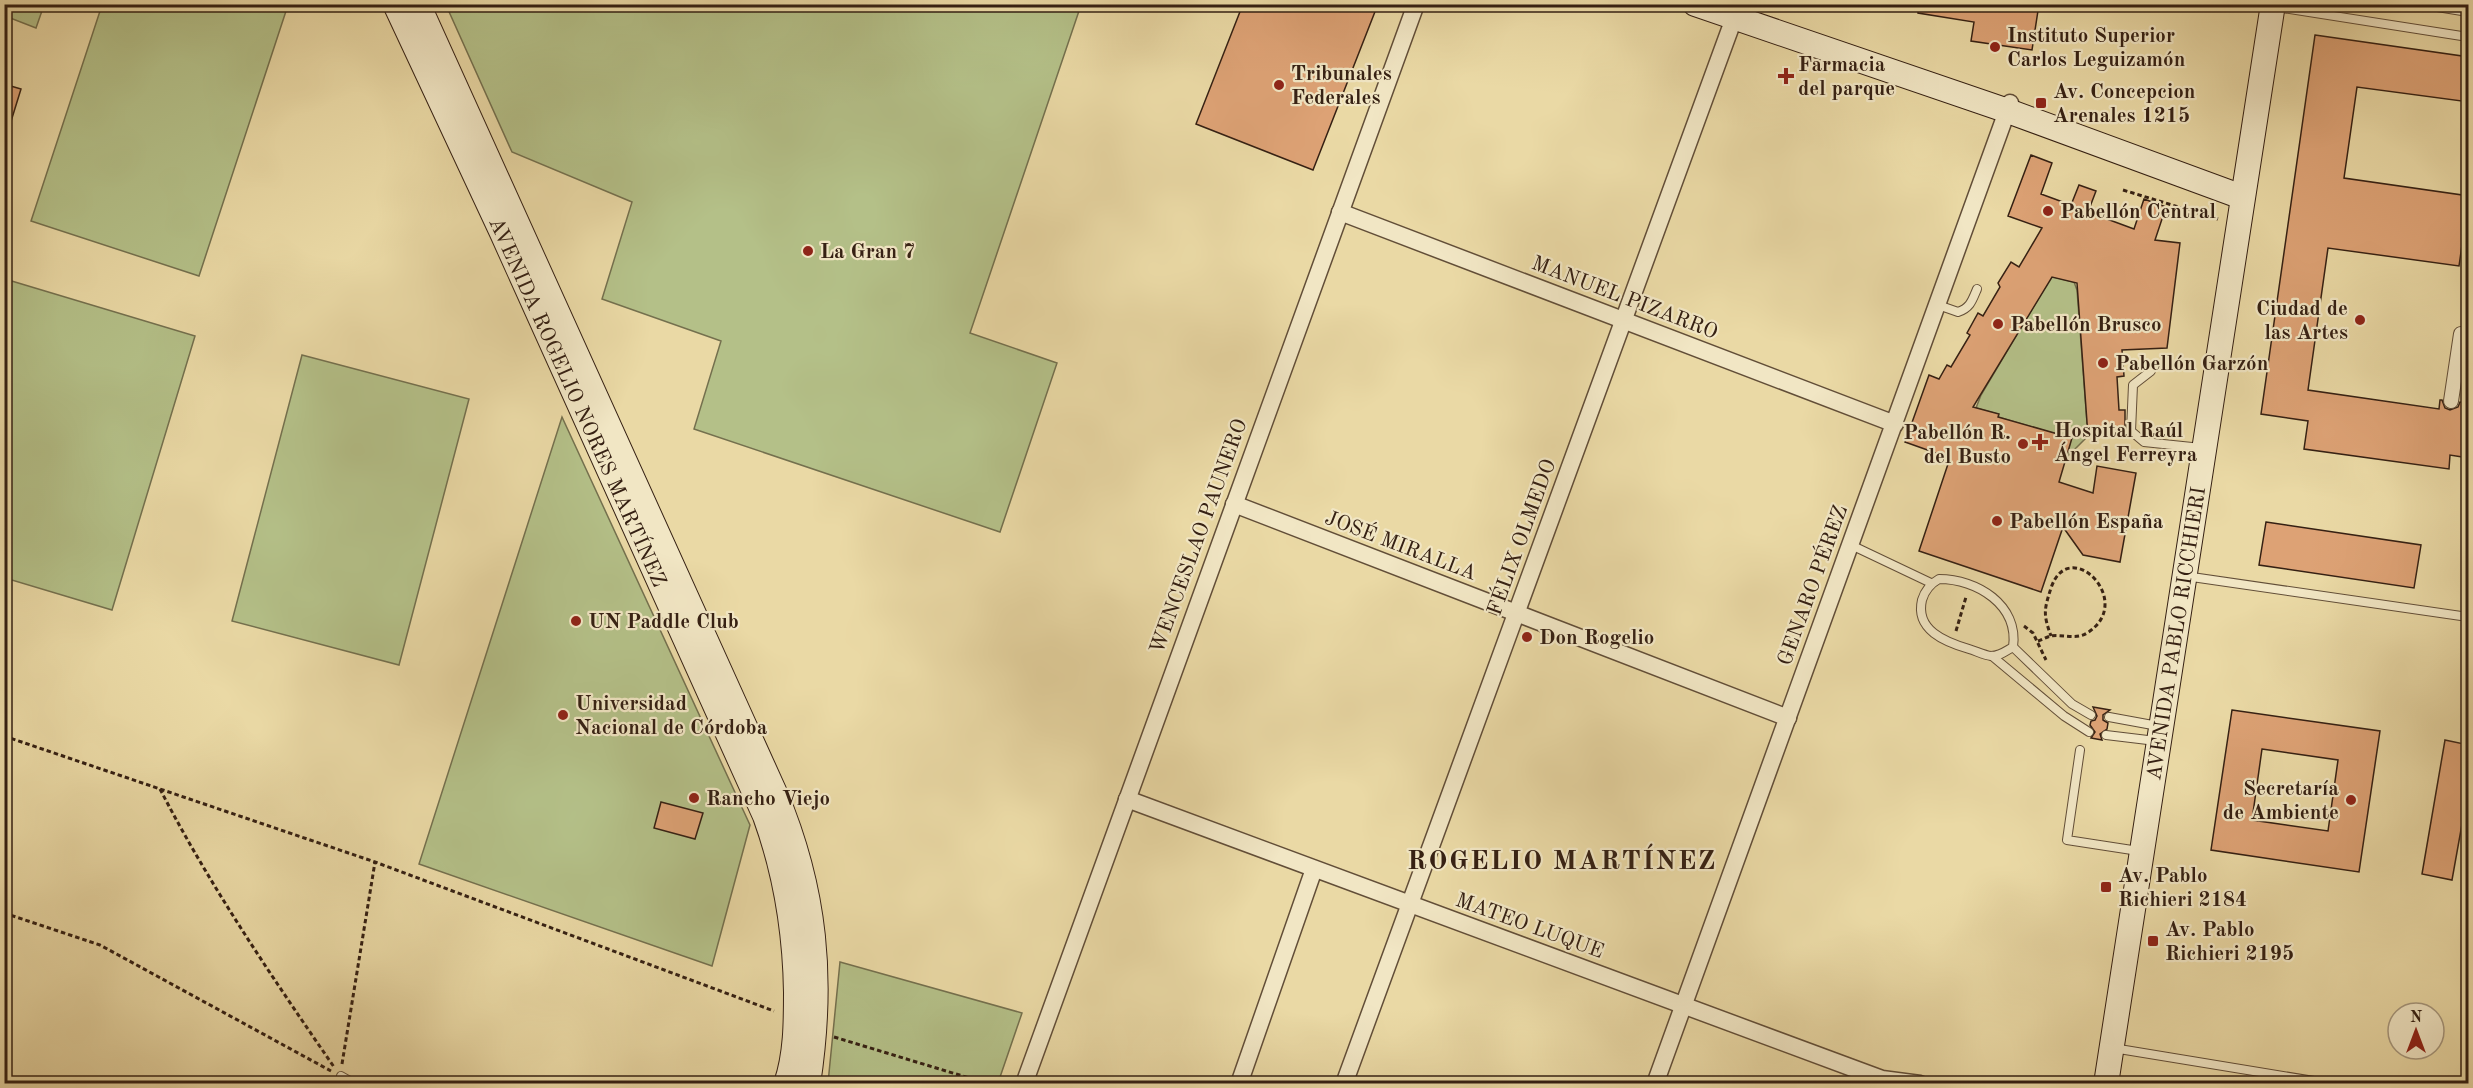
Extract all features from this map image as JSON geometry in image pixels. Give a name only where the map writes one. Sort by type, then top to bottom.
[{"type":"main road","name":"AVENIDA ROGELIO NORES MARTÍNEZ","points":[[395,4],[502,233],[776,844],[791,914],[805,1028],[808,1083]]},
{"type":"main road","name":"AVENIDA ROGELIO NORES MARTÍNEZ","points":[[418,4],[776,793],[795,842],[807,887],[813,925],[805,1028],[786,1083]]},
{"type":"main road","points":[[1695,4],[1735,10],[2237,189]]},
{"type":"main road","name":"AVENIDA PABLO RICCHIERI","points":[[2096,1083],[2132,850],[2185,576],[2237,189],[2267,5]]},
{"type":"main road","name":"AVENIDA PABLO RICCHIERI","points":[[2106,1083],[2192,447],[2226,221],[2237,189]]},
{"type":"street","name":"WENCESLAO PAUNERO","points":[[1024,1083],[1416,4]]},
{"type":"street","name":"FÉLIX OLMEDO","points":[[1344,1083],[1625,320],[1735,10]]},
{"type":"street","name":"GENARO PÉREZ","points":[[1655,1083],[2009,106]]},
{"type":"street","name":"MANUEL PIZARRO","points":[[1340,212],[1895,424]]},
{"type":"street","points":[[2451,401],[2461,334]]},
{"type":"street","name":"JOSÉ MIRALLA","points":[[1234,504],[1788,718]]},
{"type":"street","name":"MATEO LUQUE","points":[[1127,799],[1882,1081],[1920,1083]]},
{"type":"street","points":[[1239,1083],[1314,869]]},
{"type":"lane","points":[[2419,4],[2469,12]]},
{"type":"lane","points":[[2267,5],[2469,37]]},
{"type":"lane","points":[[1938,305],[1958,312],[1964,310],[1971,306],[1977,289]]},
{"type":"lane","points":[[2151,371],[2133,386],[2131,431],[2144,442],[2192,447]]},
{"type":"lane","points":[[1851,545],[1931,583]]},
{"type":"lane","points":[[2185,576],[2469,617]]},
{"type":"lane","points":[[2089,732],[2064,716],[1992,656],[1953,644],[1932,633],[1922,620],[1921,607],[1924,593],[1931,583],[1939,579],[1949,579],[1968,583],[1987,592],[2001,605],[2013,624],[2013,646],[2072,704],[2091,715]]},
{"type":"lane","points":[[1992,656],[2004,653],[2013,646]]},
{"type":"lane","points":[[2109,717],[2155,733]]},
{"type":"lane","points":[[2106,735],[2155,733]]},
{"type":"lane","points":[[2080,750],[2067,840],[2132,850]]},
{"type":"lane","points":[[2112,1047],[2332,1083]]},
{"type":"lane","points":[[341,1076],[355,1083]]},
{"type":"path","points":[[2123,190],[2226,221]]},
{"type":"path","points":[[2038,641],[2051,636],[2076,636],[2087,633],[2098,621],[2103,611],[2104,597],[2101,585],[2094,577],[2073,568],[2064,569],[2055,575],[2043,611],[2051,636]]},
{"type":"path","points":[[1953,644],[1968,583]]},
{"type":"path","points":[[2013,624],[2026,627],[2038,641],[2048,664]]},
{"type":"path","points":[[4,736],[375,862],[776,1011],[805,1028],[989,1083]]},
{"type":"path","points":[[160,789],[189,845],[285,996],[341,1076]]},
{"type":"path","points":[[341,1076],[375,862]]},
{"type":"path","points":[[4,912],[99,945],[341,1076]]},
{"type":"green space","points":[[4,5],[44,5],[36,28],[5,16]]},
{"type":"green space","points":[[102,5],[288,5],[199,276],[31,221]]},
{"type":"green space","name":"La Gran 7","points":[[446,5],[1081,5],[970,333],[1057,363],[1000,532],[694,429],[721,341],[602,299],[632,202],[512,152]]},
{"type":"green space","points":[[2050,276],[2074,282],[2077,290],[2088,436],[2066,458],[2072,435],[2064,432],[2063,436],[1998,417],[1998,414],[1976,408],[1981,395]]},
{"type":"green space","points":[[5,279],[195,336],[112,610],[5,578]]},
{"type":"green space","points":[[302,355],[469,399],[399,665],[232,621]]},
{"type":"green space","name":"UN Paddle Club","points":[[562,417],[750,825],[712,966],[419,864]]},
{"type":"green space","points":[[840,962],[1022,1013],[998,1083],[828,1083]]},
{"type":"building","name":"Tribunales Federales","points":[[1243,4],[1378,4],[1313,170],[1196,124]]},
{"type":"building","points":[[1918,4],[2039,4],[2032,50],[1971,41],[1974,22],[1918,13]]},
{"type":"building","points":[[2315,35],[2469,57],[2469,102],[2357,87],[2344,178],[2469,196],[2459,266],[2328,248],[2308,390],[2439,409],[2440,400],[2442,400],[2445,408],[2450,410],[2458,407],[2460,402],[2469,403],[2469,458],[2450,455],[2449,469],[2304,449],[2308,421],[2261,414]]},
{"type":"building","points":[[4,84],[21,89],[8,131],[4,130]]},
{"type":"building","points":[[2031,155],[2052,163],[2041,194],[2071,205],[2079,185],[2096,191],[2088,212],[2134,229],[2144,199],[2166,207],[2155,240],[2180,243],[2167,348],[2122,350],[2124,376],[2117,377],[2119,410],[2125,410],[2125,433],[2088,436],[2077,283],[2052,277],[1973,407],[1999,414],[1998,417],[2072,438],[2059,482],[2093,493],[2097,466],[2136,473],[2120,562],[2083,555],[2063,527],[2041,592],[1919,551],[1950,458],[1905,442],[1929,375],[1939,379],[1947,365],[1951,367],[1970,335],[1967,333],[1978,313],[1983,316],[2000,287],[1998,283],[2011,262],[2019,267],[2042,228],[2008,216]]},
{"type":"building","points":[[2266,522],[2421,545],[2414,588],[2259,565]]},
{"type":"building","points":[[2093,707],[2110,710],[2103,715],[2103,720],[2108,723],[2107,729],[2100,734],[2102,740],[2091,738],[2095,732],[2090,725],[2091,721],[2097,716]]},
{"type":"building","name":"Secretaría de Ambiente","points":[[2232,710],[2380,731],[2359,872],[2211,850]],"holes":[[[2262,749],[2338,760],[2328,831],[2252,820]]]},
{"type":"building","points":[[2445,740],[2469,745],[2469,785],[2452,880],[2422,874]]},
{"type":"building","points":[[661,802],[703,813],[695,839],[654,828]]},
{"type":"place","name":"Instituto Superior Carlos Leguizamón","points":[[1995,47]]},
{"type":"place","name":"Farmacia del parque","points":[[1786,76]]},
{"type":"place","name":"Tribunales Federales","points":[[1279,85]]},
{"type":"place","name":"Av. Concepcion Arenales 1215","points":[[2041,103]]},
{"type":"place","name":"Pabellón Central","points":[[2048,211]]},
{"type":"place","name":"La Gran 7","points":[[808,251]]},
{"type":"place","name":"Ciudad de las Artes","points":[[2360,320]]},
{"type":"place","name":"Pabellón Brusco","points":[[1998,324]]},
{"type":"place","name":"Pabellón Garzón","points":[[2103,363]]},
{"type":"place","name":"Hospital Raúl Ángel Ferreyra","points":[[2040,442]]},
{"type":"place","name":"Pabellón R. del Busto","points":[[2023,444]]},
{"type":"place","name":"Pabellón España","points":[[1997,521]]},
{"type":"place","name":"UN Paddle Club","points":[[576,621]]},
{"type":"place","name":"Don Rogelio","points":[[1527,637]]},
{"type":"place","name":"Universidad Nacional de Córdoba","points":[[563,715]]},
{"type":"place","name":"Rancho Viejo","points":[[694,798]]},
{"type":"place","name":"Secretaría de Ambiente","points":[[2351,800]]},
{"type":"place","name":"Av. Pablo Richieri 2184","points":[[2106,887]]},
{"type":"place","name":"Av. Pablo Richieri 2195","points":[[2153,941]]},
{"type":"district","name":"ROGELIO MARTÍNEZ","points":[[1562,860]]}]
